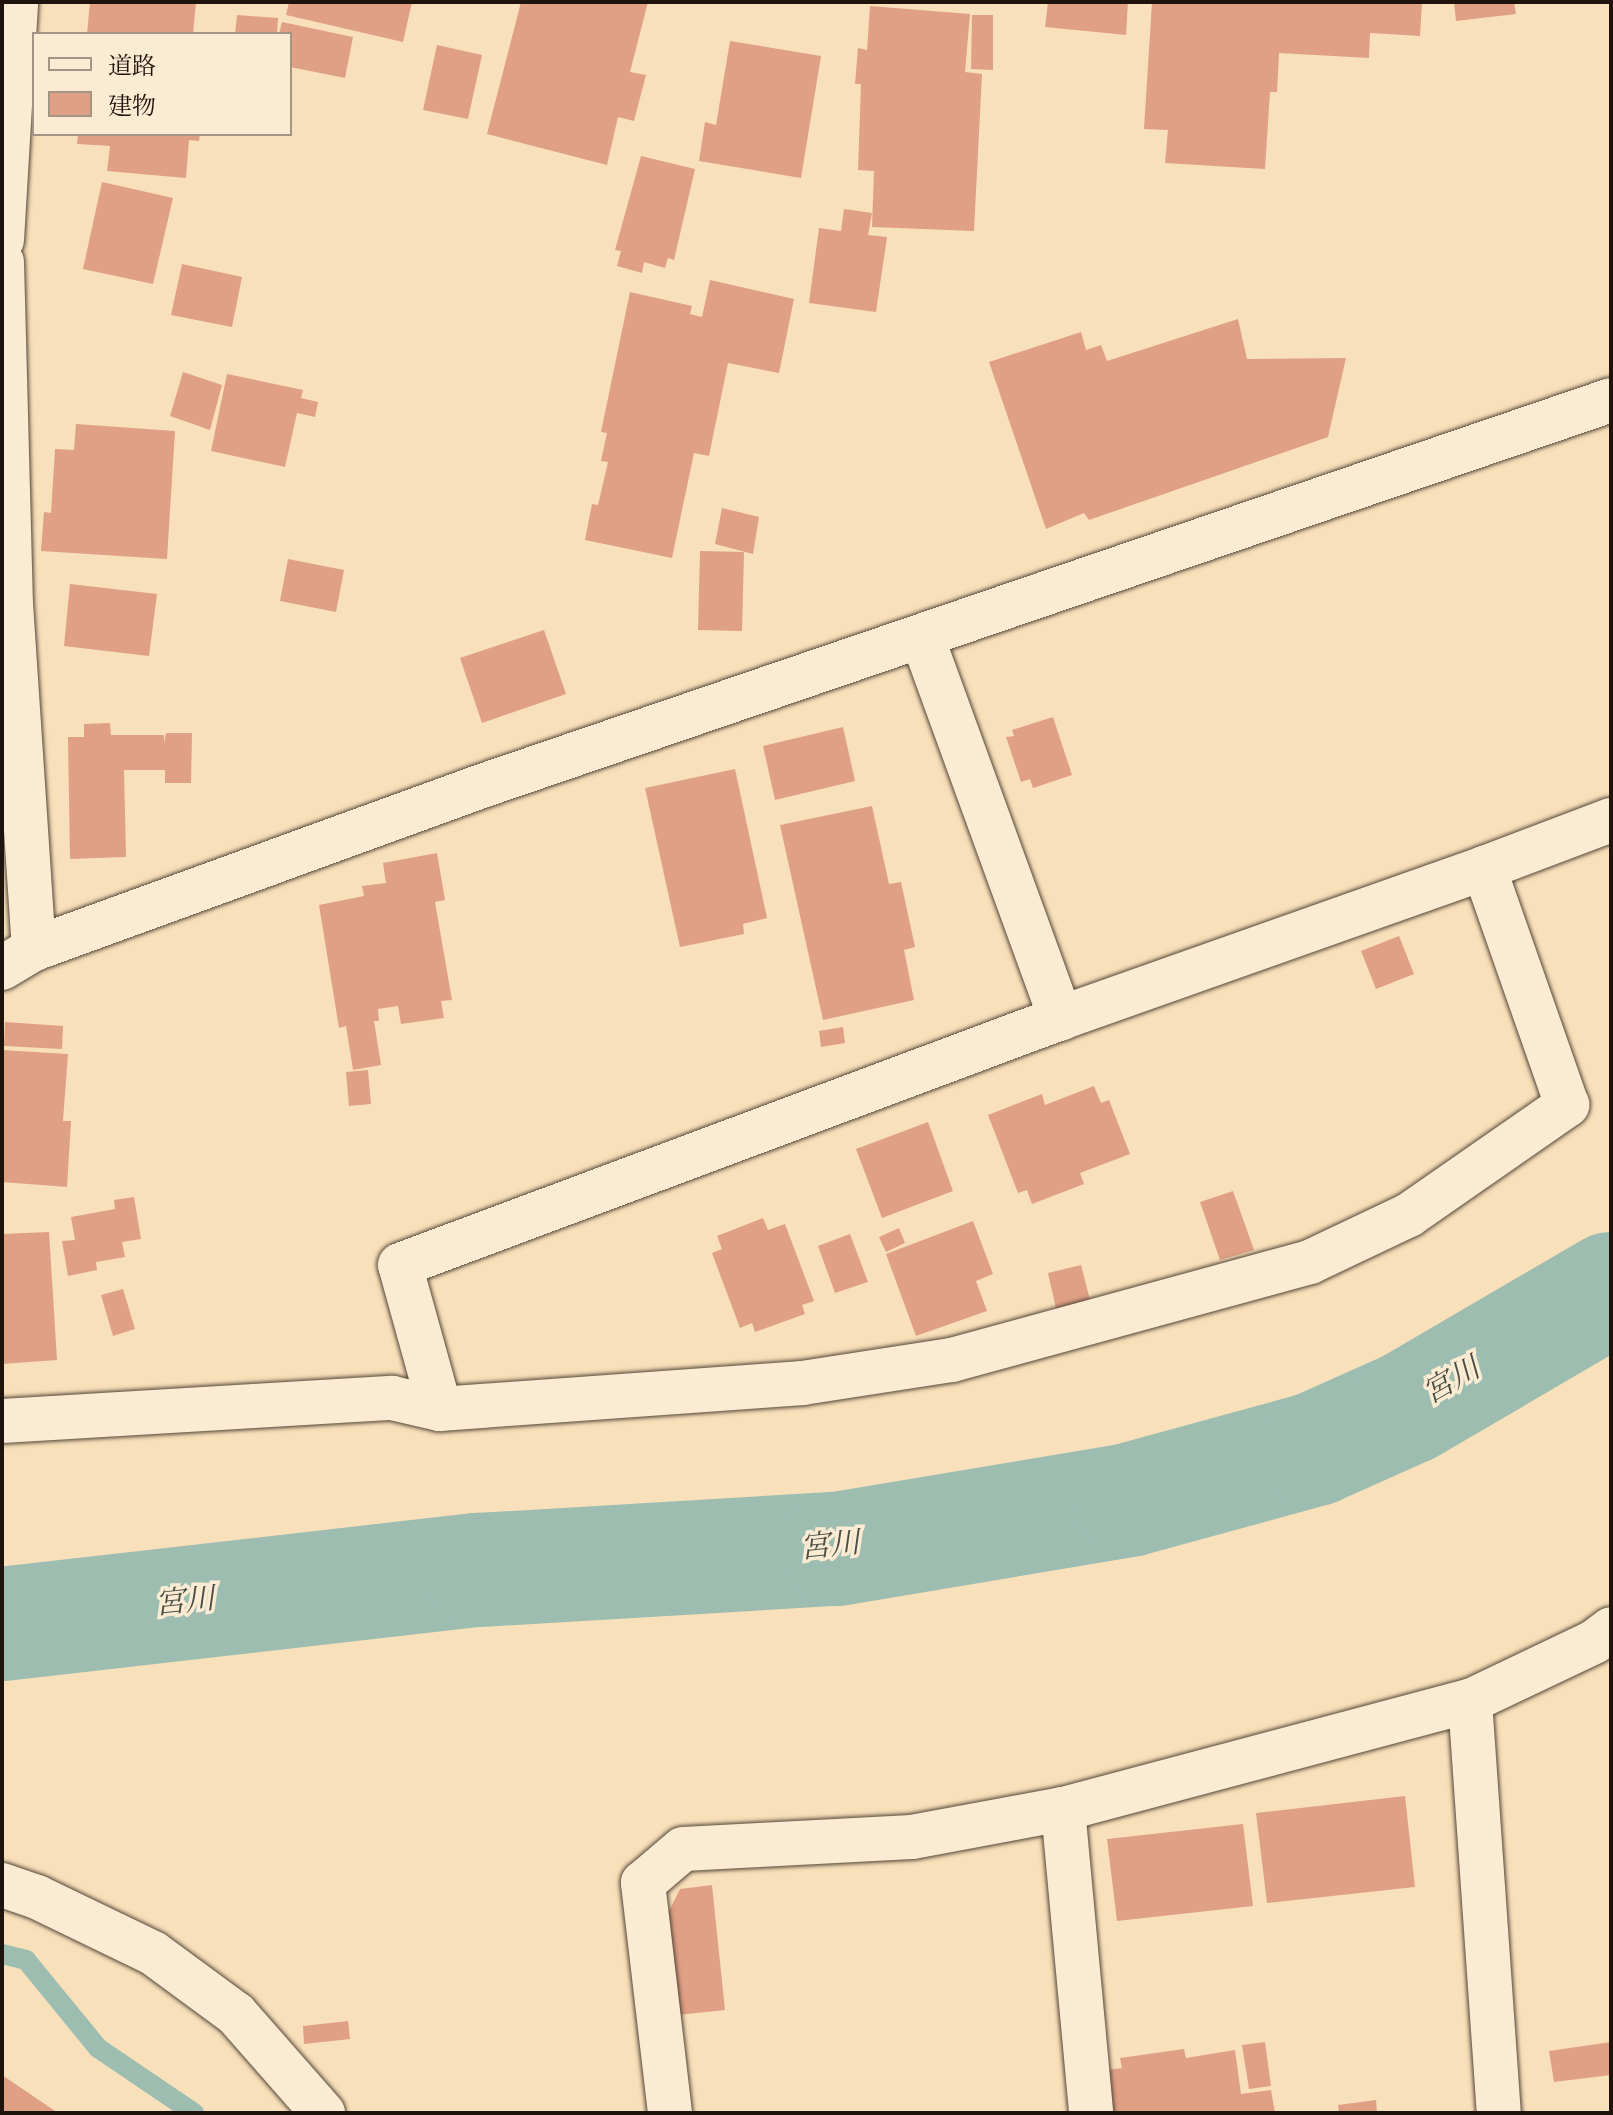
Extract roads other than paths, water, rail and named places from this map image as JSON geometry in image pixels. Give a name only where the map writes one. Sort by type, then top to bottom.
[{"type":"street","points":[[2,240],[16,2]]},
{"type":"street","points":[[2,262],[18,959],[476,788],[1611,400]]},
{"type":"street","points":[[922,637],[1061,1018]]},
{"type":"street","points":[[440,1409],[400,1265],[1061,1018],[1611,820]]},
{"type":"street","points":[[2,1421],[392,1398],[440,1409],[803,1383],[952,1360],[1310,1262],[1409,1215],[1567,1105],[1484,868]]},
{"type":"street","points":[[670,2113],[643,1883],[683,1849],[912,1837],[1063,1809],[1470,1701],[1594,1642],[1611,1629]]},
{"type":"street","points":[[1470,1701],[1499,2113]]},
{"type":"street","points":[[1063,1809],[1091,2113]]},
{"type":"street","points":[[2,1885],[37,1897],[153,1953],[236,2014],[323,2113]]},
{"type":"waterway","name":"宮川","points":[[2,1624],[479,1570],[837,1549],[1129,1500],[1315,1449],[1409,1407],[1611,1289]]},
{"type":"waterway","points":[[2,1954],[26,1960],[98,2048],[194,2113]]}]
